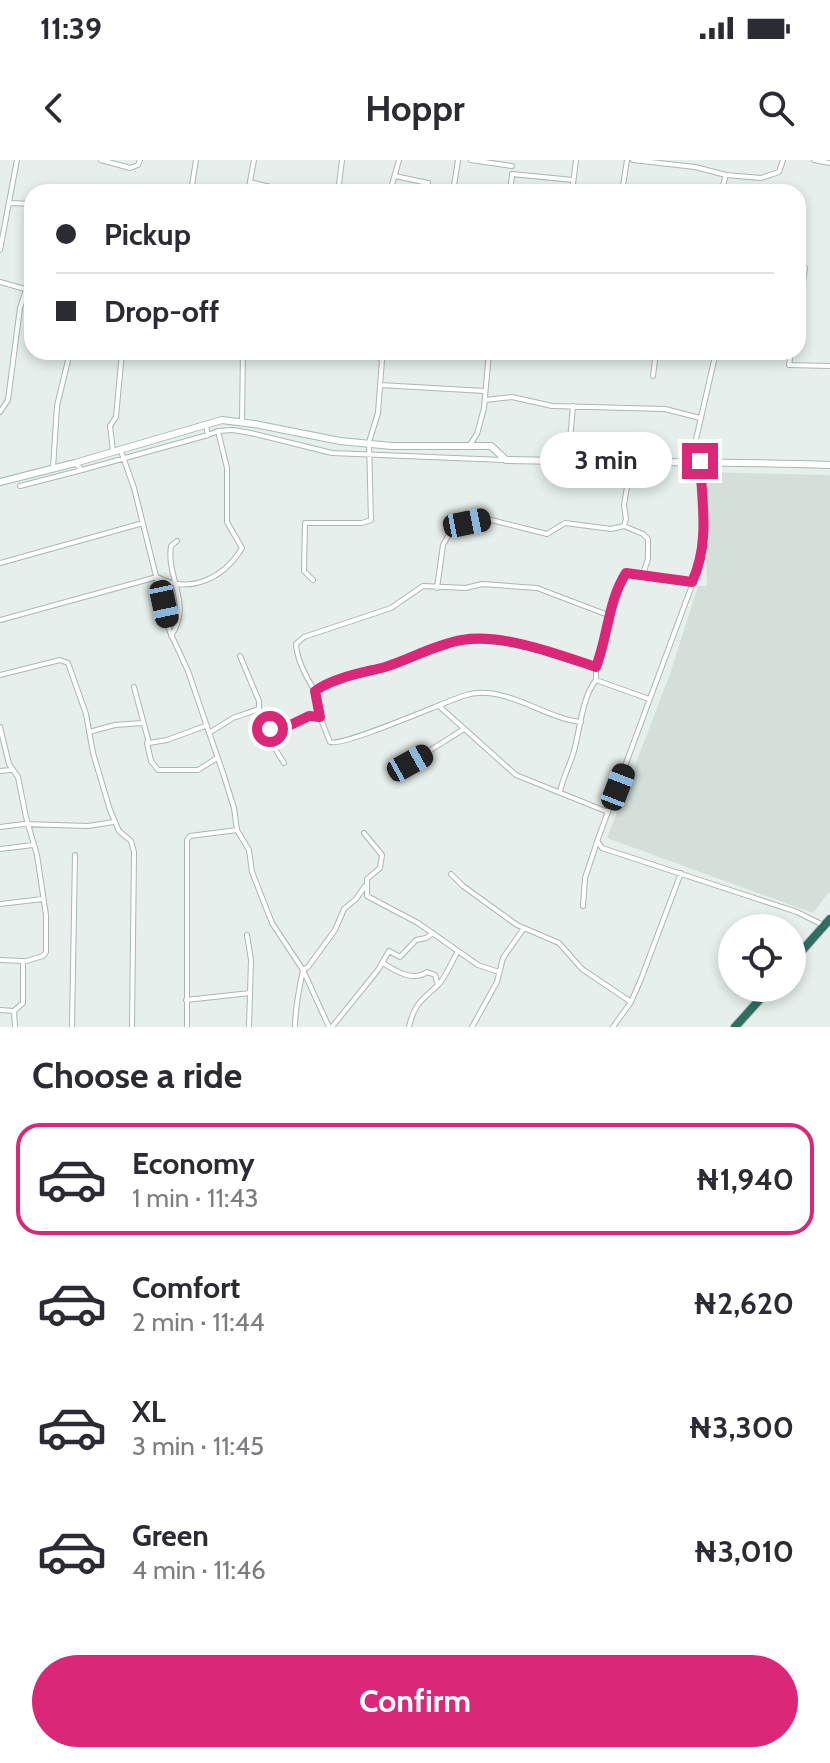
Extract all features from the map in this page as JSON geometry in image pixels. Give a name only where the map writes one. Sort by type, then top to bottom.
[{"type":"highway","points":[[806,948],[826,927]]},
{"type":"highway","points":[[735,1027],[757,1002]]},
{"type":"street","points":[[0,250],[17,160]]},
{"type":"street","points":[[101,160],[130,168],[138,165],[140,160]]},
{"type":"street","points":[[192,184],[196,160]]},
{"type":"street","points":[[254,160],[250,182],[258,184]]},
{"type":"street","points":[[339,184],[342,160]]},
{"type":"street","points":[[392,184],[399,160]]},
{"type":"street","points":[[454,184],[458,160]]},
{"type":"street","points":[[471,160],[512,163],[511,184]]},
{"type":"street","points":[[573,184],[576,160]]},
{"type":"street","points":[[623,184],[627,160]]},
{"type":"street","points":[[633,160],[695,167],[726,175],[768,177],[779,172],[783,160]]},
{"type":"street","points":[[814,160],[830,163]]},
{"type":"street","points":[[512,174],[573,180]]},
{"type":"street","points":[[723,184],[726,175]]},
{"type":"street","points":[[395,176],[428,183]]},
{"type":"street","points":[[10,203],[24,204]]},
{"type":"street","points":[[0,282],[24,289]]},
{"type":"street","points":[[0,412],[8,400],[20,308],[24,300]]},
{"type":"street","points":[[53,468],[55,422],[68,360]]},
{"type":"street","points":[[121,360],[116,417],[110,426],[117,451],[125,458],[171,636],[188,671],[234,808],[237,830],[249,850],[252,872],[272,923],[303,970],[331,1027],[383,963],[389,951],[400,957],[416,940],[433,933]]},
{"type":"street","points":[[242,422],[243,360]]},
{"type":"street","points":[[313,580],[304,571],[305,523],[370,521],[369,442],[378,413],[382,360]]},
{"type":"street","points":[[469,446],[477,434],[485,400],[488,360]]},
{"type":"street","points":[[653,376],[655,360]]},
{"type":"street","points":[[691,461],[714,360]]},
{"type":"street","points":[[790,360],[789,365],[830,366]]},
{"type":"street","points":[[380,385],[485,391]]},
{"type":"street","points":[[485,400],[512,397],[552,406],[665,409],[700,418]]},
{"type":"street","points":[[568,462],[573,406]]},
{"type":"street","points":[[0,482],[117,451],[205,423],[229,420],[340,441],[392,446],[491,446],[506,460]]},
{"type":"street","points":[[205,423],[208,435]]},
{"type":"street","points":[[20,486],[218,431],[233,430],[332,453],[568,462],[700,461],[830,465]]},
{"type":"street","points":[[0,620],[157,577],[178,585],[223,573],[242,550],[227,522],[227,468],[218,431]]},
{"type":"street","points":[[583,906],[585,878],[701,561],[704,540],[700,461]]},
{"type":"street","points":[[75,463],[82,470]]},
{"type":"street","points":[[624,526],[631,463]]},
{"type":"street","points":[[437,588],[443,545],[455,521],[487,519],[547,534],[565,523],[611,529],[624,526],[648,539],[648,559],[643,574]]},
{"type":"street","points":[[0,563],[143,523]]},
{"type":"street","points":[[171,636],[182,605],[170,565],[171,546],[177,541]]},
{"type":"street","points":[[560,792],[580,717],[596,680],[596,667],[607,634],[608,615],[626,573],[692,582]]},
{"type":"street","points":[[581,722],[483,692],[407,716],[337,745],[330,742],[320,717],[315,691],[295,649],[301,639],[396,606],[423,586],[466,588],[482,584],[537,588],[608,615]]},
{"type":"street","points":[[315,691],[330,681],[397,663],[464,639],[485,638],[532,647],[596,667]]},
{"type":"street","points":[[240,656],[259,701],[259,709],[270,729],[274,747],[284,763]]},
{"type":"street","points":[[0,675],[65,661],[86,714],[114,822],[131,841],[134,852],[132,1027]]},
{"type":"street","points":[[596,680],[649,699]]},
{"type":"street","points":[[134,687],[151,761],[158,770],[198,770],[217,757]]},
{"type":"street","points":[[440,707],[516,775],[608,812]]},
{"type":"street","points":[[209,733],[233,718],[259,709]]},
{"type":"street","points":[[270,729],[278,731],[309,716],[320,717]]},
{"type":"street","points":[[89,733],[115,725],[142,723]]},
{"type":"street","points":[[147,743],[167,740],[205,726]]},
{"type":"street","points":[[0,727],[11,770],[18,777],[37,855],[46,915],[46,952],[43,956],[24,961],[0,960]]},
{"type":"street","points":[[410,763],[464,729]]},
{"type":"street","points":[[0,771],[11,770]]},
{"type":"street","points":[[0,827],[88,826],[114,822]]},
{"type":"street","points":[[187,1027],[187,840],[190,836],[237,830]]},
{"type":"street","points":[[303,970],[335,930],[344,909],[356,899],[367,879],[380,868],[382,857],[377,846],[364,833]]},
{"type":"street","points":[[598,842],[602,848],[797,912],[826,927]]},
{"type":"street","points":[[0,849],[33,845]]},
{"type":"street","points":[[72,1027],[75,855]]},
{"type":"street","points":[[613,1027],[631,1002],[681,873]]},
{"type":"street","points":[[451,874],[463,886],[524,928],[559,943],[582,969],[631,1002]]},
{"type":"street","points":[[366,884],[367,896],[433,933],[478,965],[499,972]]},
{"type":"street","points":[[0,904],[43,899]]},
{"type":"street","points":[[472,1027],[488,1000],[503,958],[524,928]]},
{"type":"street","points":[[247,935],[251,960],[249,1027]]},
{"type":"street","points":[[409,1027],[418,1005],[428,991],[438,985],[458,951]]},
{"type":"street","points":[[0,1010],[14,1011],[23,1003],[24,961]]},
{"type":"street","points":[[383,963],[413,976],[421,977],[427,972],[435,975],[438,985]]},
{"type":"street","points":[[295,1027],[294,1008],[299,1001],[303,970]]},
{"type":"street","points":[[186,1000],[250,993]]},
{"type":"street","points":[[14,1011],[15,1027]]},
{"type":"shaded area","points":[[704,472],[830,475],[830,891],[813,913],[607,838],[669,677],[698,586],[707,586]]},
{"type":"route","points":[[270,729],[278,731],[309,716],[320,717],[315,691],[330,681],[397,663],[464,639],[485,638],[532,647],[596,667],[607,634],[608,615],[626,573],[692,582],[701,561],[704,540],[700,461]]}]
